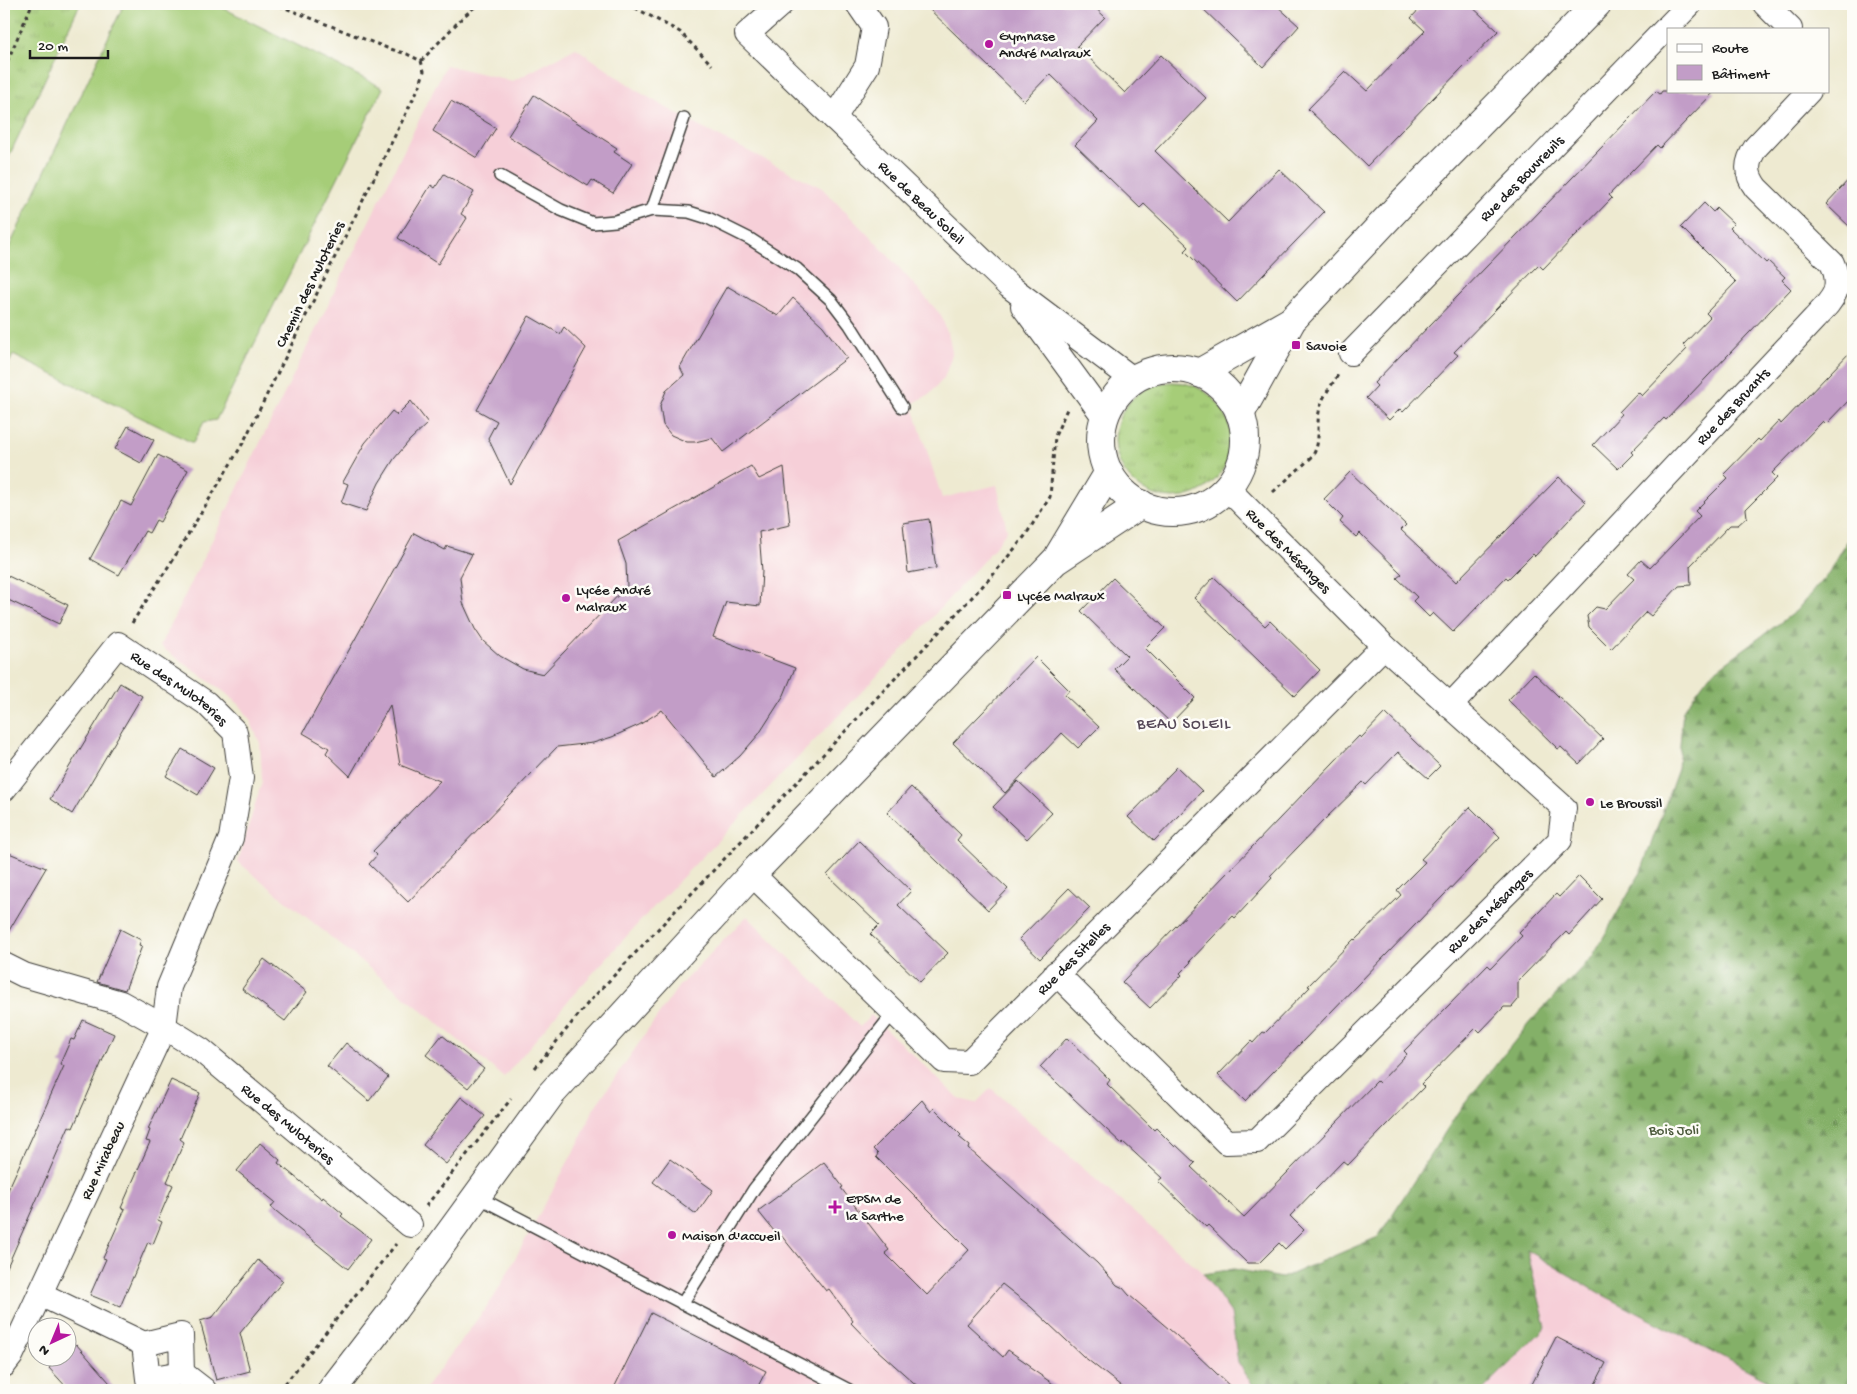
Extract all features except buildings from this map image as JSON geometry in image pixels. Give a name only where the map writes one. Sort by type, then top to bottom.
[{"type":"street","name":"Rue de Beau Soleil","points":[[782,4],[747,34],[1009,286],[1134,380]]},
{"type":"street","points":[[834,118],[867,66],[874,27],[858,4]]},
{"type":"street","points":[[1240,414],[1292,320],[1402,203],[1597,4]]},
{"type":"street","name":"Rue des Bouvreuils","points":[[1351,353],[1690,4]]},
{"type":"street","points":[[1765,4],[1789,28]]},
{"type":"street","name":"Rue des Bruants","points":[[1450,706],[1814,319],[1845,283],[1837,275],[1832,263],[1756,188],[1750,180],[1747,168],[1749,157],[1756,147],[1808,92]]},
{"type":"street","name":"Rue de Beau Soleil","points":[[1009,286],[1105,418]]},
{"type":"street","points":[[1199,374],[1292,320]]},
{"type":"street","points":[[1181,369],[1199,374],[1209,378],[1227,393],[1240,414],[1244,430],[1243,456],[1238,472],[1227,488],[1213,500],[1187,511],[1158,510],[1140,504],[1125,494],[1109,472],[1102,451],[1105,418],[1113,402],[1124,388],[1134,380],[1157,370],[1181,369]]},
{"type":"street","points":[[1055,561],[1109,472]]},
{"type":"street","name":"Rue des Mésanges","points":[[1056,973],[1226,1142],[1257,1141],[1560,840],[1564,808],[1384,646],[1227,488]]},
{"type":"street","points":[[332,1390],[551,1094],[752,874],[1055,561],[1140,504]]},
{"type":"street","name":"Rue des Muloteries","points":[[4,789],[118,644],[206,703],[235,732],[241,778],[231,838],[169,987],[164,1027]]},
{"type":"street","name":"Rue des Sitelles","points":[[752,874],[944,1061],[968,1062],[1384,646]]},
{"type":"street","name":"Rue des Muloteries","points":[[4,965],[24,975],[120,1003],[201,1050],[410,1225]]},
{"type":"street","name":"Rue Mirabeau","points":[[4,1366],[12,1356],[164,1027]]},
{"type":"street","points":[[40,1294],[144,1344],[181,1335],[182,1373]]},
{"type":"street","points":[[144,1344],[148,1378],[182,1373],[204,1390]]},
{"type":"lane","points":[[652,210],[684,118]]},
{"type":"lane","points":[[500,176],[561,210],[593,223],[615,221],[652,210],[690,212],[708,218],[750,239],[797,269],[831,300],[850,325],[902,407]]},
{"type":"lane","points":[[682,1304],[754,1189],[894,1012]]},
{"type":"lane","points":[[475,1196],[849,1390]]},
{"type":"path","points":[[4,69],[32,4]]},
{"type":"path","points":[[276,4],[421,61],[478,4]]},
{"type":"path","points":[[628,4],[680,32],[712,65]]},
{"type":"path","points":[[1844,4],[1853,13]]},
{"type":"path","name":"Chemin des Muloteries","points":[[118,644],[177,553],[243,443],[420,85],[424,71],[421,61]]},
{"type":"path","points":[[1273,492],[1315,453],[1319,434],[1319,413],[1325,395],[1351,353]]},
{"type":"shaded area","name":"Lycée André Malraux","points":[[576,48],[641,93],[698,126],[822,188],[886,253],[941,315],[950,341],[952,352],[944,378],[930,394],[912,404],[942,498],[997,485],[1007,530],[993,550],[906,646],[645,916],[572,996],[504,1077],[238,862],[262,781],[260,743],[249,718],[240,705],[160,646],[446,65],[513,81]]},
{"type":"shaded area","name":"EPSM de la Sarthe","points":[[747,916],[860,1027],[871,1015],[959,1099],[976,1103],[991,1088],[1204,1274],[1231,1313],[1238,1362],[1256,1390],[424,1390],[494,1297],[580,1140],[594,1108],[678,987]]},
{"type":"shaded area","points":[[1526,1250],[1601,1294],[1787,1390],[1483,1390],[1546,1327]]},
{"type":"green space","points":[[4,4],[80,4],[4,167]]},
{"type":"green space","points":[[124,4],[215,4],[383,88],[216,420],[204,422],[193,443],[13,355],[4,374],[4,258]]},
{"type":"green space","points":[[1173,382],[1195,386],[1214,399],[1227,418],[1231,440],[1227,462],[1214,481],[1195,494],[1173,498],[1151,494],[1132,481],[1119,462],[1115,440],[1119,418],[1132,399],[1151,386]]},
{"type":"green space","name":"Bois Joli","points":[[1853,531],[1853,1390],[1787,1390],[1601,1294],[1527,1250],[1546,1327],[1483,1390],[1256,1390],[1238,1362],[1231,1313],[1204,1274],[1234,1269],[1282,1278],[1378,1237],[1458,1112],[1530,1022],[1592,957],[1641,872],[1678,769],[1683,710],[1710,674],[1796,611],[1829,572]]},
{"type":"place","name":"Gymnase André Malraux","points":[[989,44]]},
{"type":"place","name":"Savoie","points":[[1296,345]]},
{"type":"place","name":"Lycée Malraux","points":[[1007,595]]},
{"type":"place","name":"Lycée André Malraux","points":[[566,598]]},
{"type":"place","name":"Le Broussil","points":[[1590,802]]},
{"type":"place","name":"EPSM de la Sarthe","points":[[835,1207]]},
{"type":"place","name":"Maison d'accueil","points":[[672,1235]]},
{"type":"district","name":"BEAU SOLEIL","points":[[1184,722]]}]
